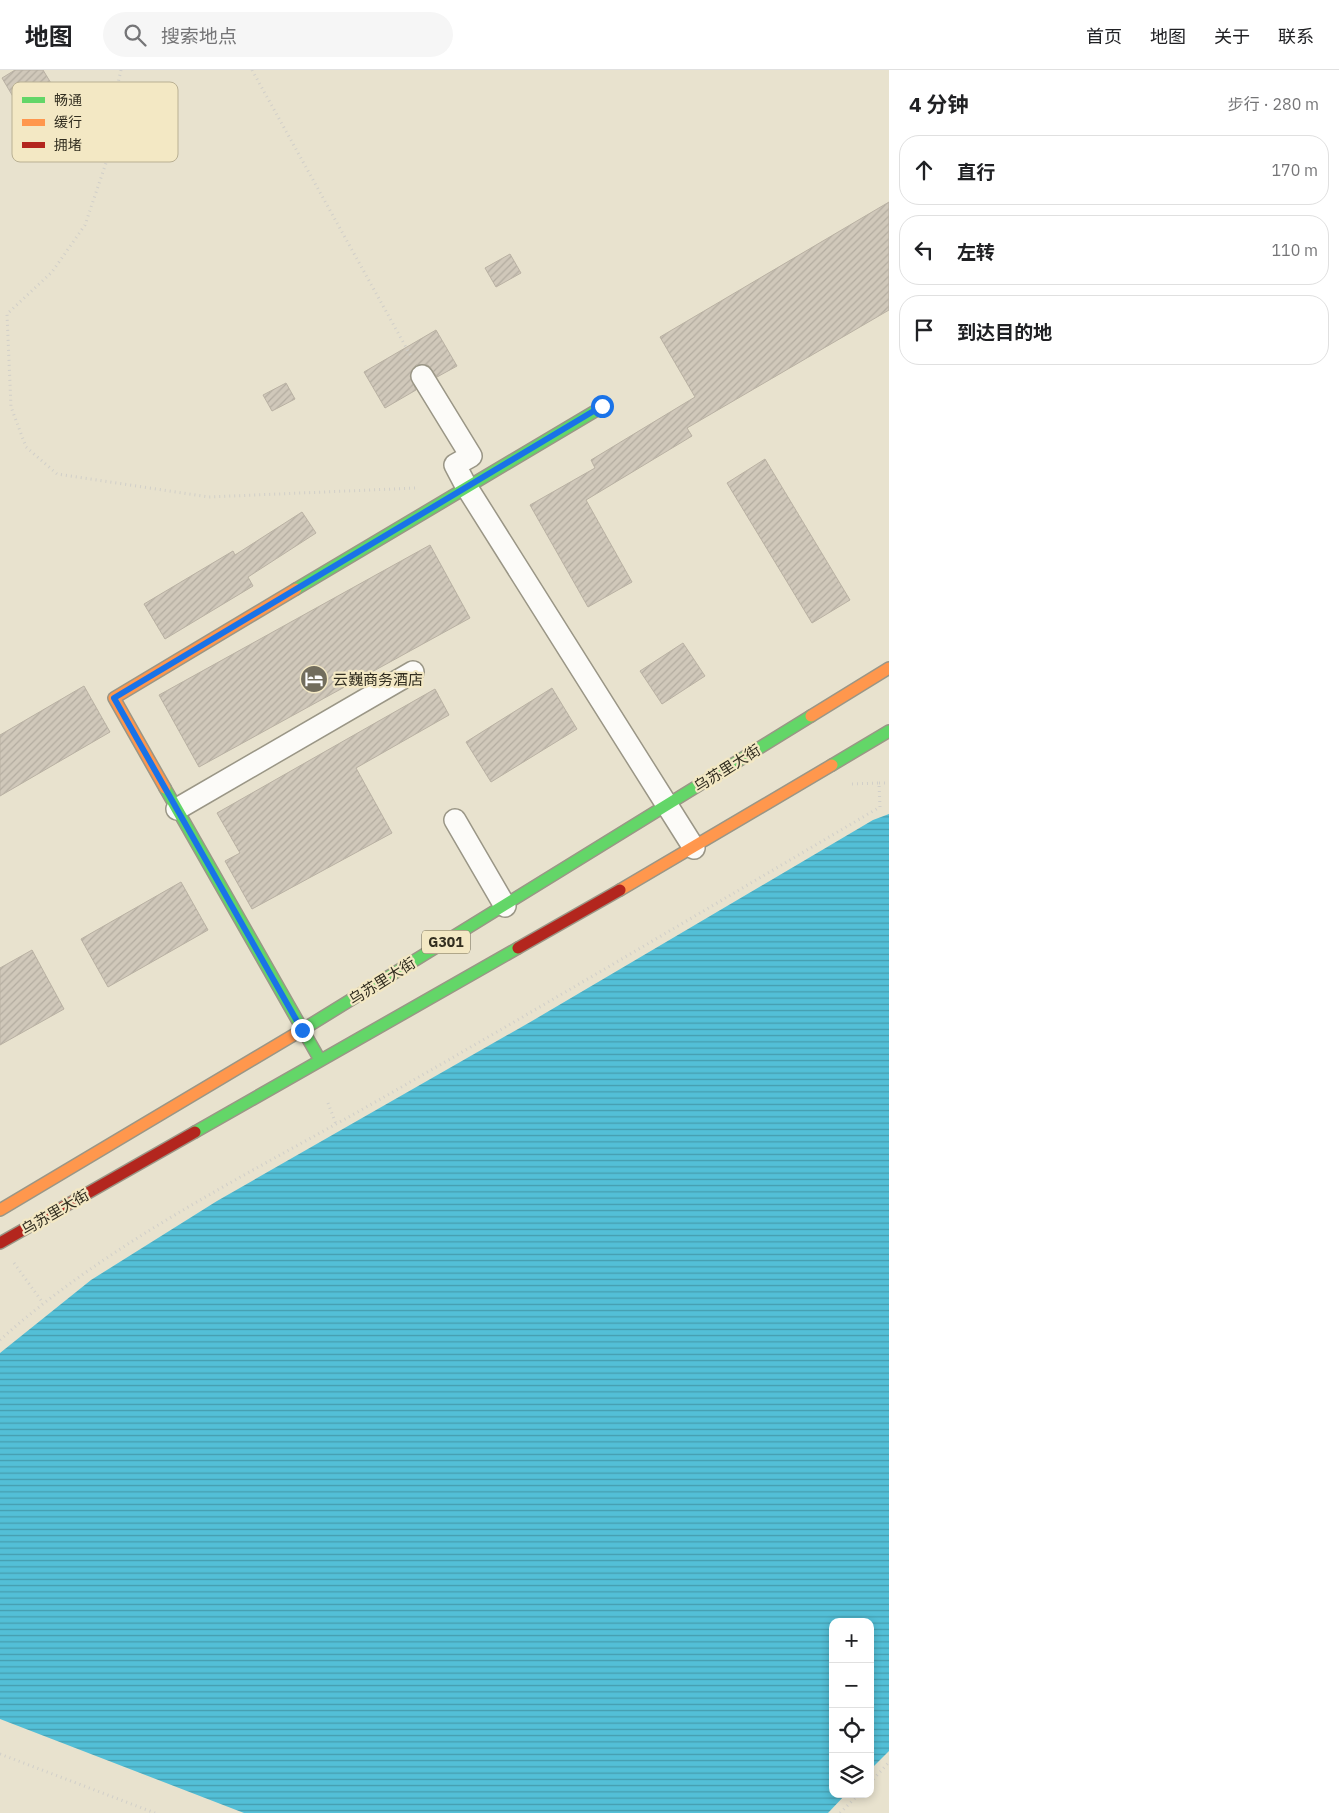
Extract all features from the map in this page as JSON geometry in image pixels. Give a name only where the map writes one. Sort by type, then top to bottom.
[{"type":"main road","points":[[320,1060],[114,698],[602,406]]},
{"type":"main road","name":"乌苏里大街","points":[[0,1210],[302,1030],[889,668]]},
{"type":"main road","name":"乌苏里大街","points":[[0,1244],[694,848],[889,731]]},
{"type":"street","points":[[422,376],[470,456],[455,465],[466,486],[694,848]]},
{"type":"street","points":[[177,809],[413,672]]},
{"type":"street","points":[[455,820],[505,906]]},
{"type":"path","points":[[252,70],[422,376]]},
{"type":"path","points":[[106,162],[85,225],[52,272],[8,314],[11,407],[26,446],[57,474],[210,497],[417,488]]},
{"type":"path","points":[[843,784],[889,782]]},
{"type":"path","points":[[0,1340],[43,1303],[168,1218],[336,1124],[880,807],[879,783]]},
{"type":"path","points":[[328,1104],[336,1124]]},
{"type":"path","points":[[11,1259],[43,1303]]},
{"type":"path","points":[[0,1754],[155,1813]]},
{"type":"path","points":[[874,1779],[889,1762]]},
{"type":"path","points":[[840,1813],[855,1798]]},
{"type":"water","points":[[889,814],[889,1751],[874,1766],[874,1618],[829,1618],[829,1798],[842,1798],[828,1813],[244,1813],[0,1719],[0,1353],[91,1280],[217,1201],[532,1021],[873,820]]},
{"type":"building","points":[[15,70],[43,70],[50,82],[12,82],[12,95],[2,78]]},
{"type":"building","points":[[889,202],[889,310],[687,428],[692,436],[586,500],[632,582],[588,607],[530,505],[595,468],[591,460],[695,397],[660,337]]},
{"type":"building","points":[[510,254],[521,273],[496,287],[485,268]]},
{"type":"building","points":[[436,330],[457,366],[437,377],[428,365],[416,365],[410,376],[416,390],[385,408],[364,372]]},
{"type":"building","points":[[286,383],[295,399],[272,411],[263,395]]},
{"type":"building","points":[[765,459],[850,600],[812,623],[727,483]]},
{"type":"building","points":[[302,512],[316,533],[248,577],[253,586],[165,639],[144,604],[233,551],[235,555]]},
{"type":"building","points":[[430,545],[470,618],[199,767],[159,695]]},
{"type":"building","points":[[683,643],[705,676],[662,704],[640,671]]},
{"type":"building","points":[[84,686],[110,732],[0,796],[0,735]]},
{"type":"building","points":[[552,688],[577,729],[491,782],[466,742]]},
{"type":"building","points":[[435,689],[449,715],[356,768],[392,833],[252,909],[225,861],[240,853],[217,813]]},
{"type":"building","points":[[181,882],[208,930],[108,987],[81,939]]},
{"type":"building","points":[[32,950],[64,1009],[0,1045],[0,968]]},
{"type":"traffic: fast","points":[[296,589],[602,407]]},
{"type":"traffic: fast","points":[[297,1033],[811,716]]},
{"type":"traffic: fast","points":[[832,765],[889,731]]},
{"type":"traffic: fast","points":[[165,788],[320,1060]]},
{"type":"traffic: fast","points":[[195,1132],[518,948]]},
{"type":"traffic: slow","points":[[165,788],[114,698],[296,589]]},
{"type":"traffic: slow","points":[[811,716],[889,668]]},
{"type":"traffic: slow","points":[[620,890],[832,765]]},
{"type":"traffic: slow","points":[[0,1210],[297,1033]]},
{"type":"traffic: jam","points":[[518,948],[620,890]]},
{"type":"traffic: jam","points":[[0,1243],[195,1132]]},
{"type":"place","name":"云巍商务酒店","points":[[314,679]]},
{"type":"route","points":[[302,1030],[114,698],[602,406]]}]
